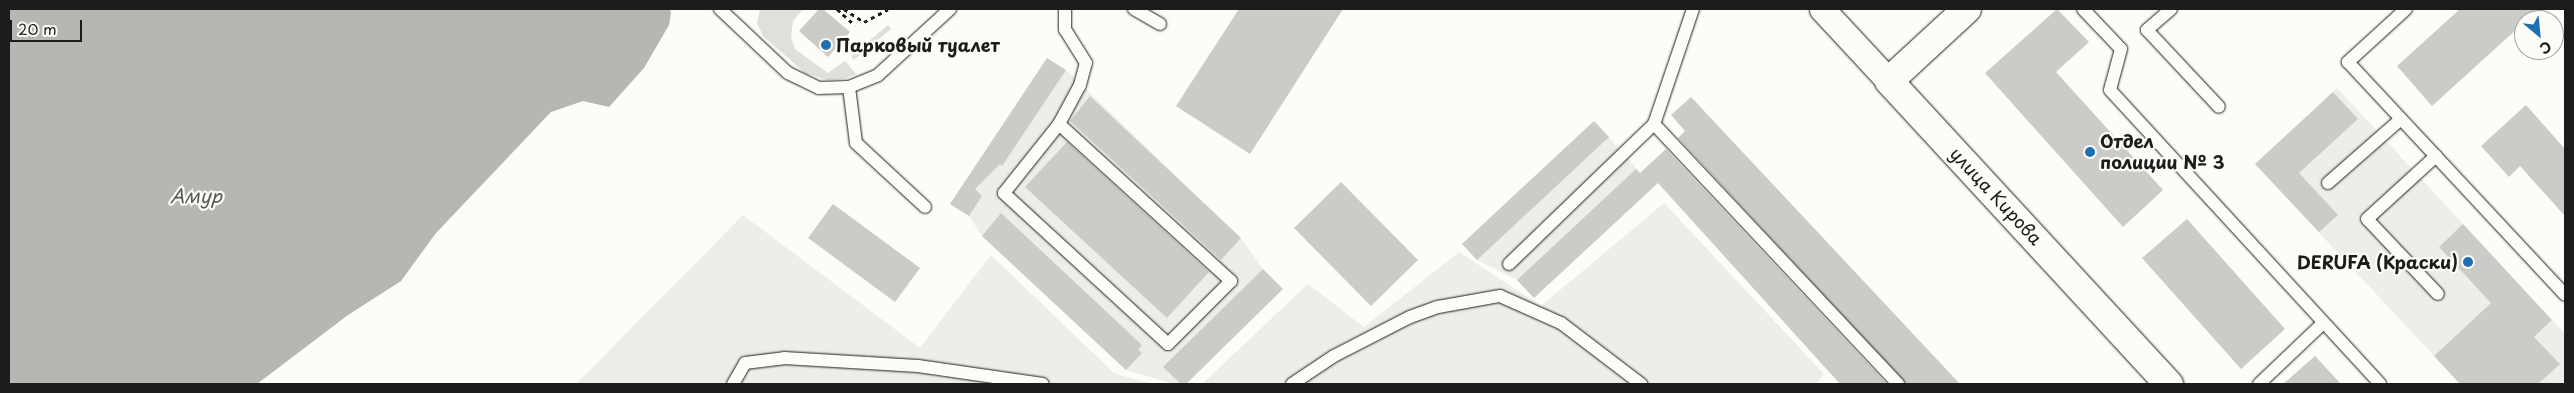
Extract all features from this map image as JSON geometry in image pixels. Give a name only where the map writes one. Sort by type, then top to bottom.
[{"type":"main road","points":[[1889,81],[1967,9]]},
{"type":"main road","name":"улица Кирова","points":[[1889,81],[2169,384]]},
{"type":"street","name":"улица Кирова","points":[[1822,9],[1889,81]]},
{"type":"lane","points":[[720,9],[788,73],[819,88],[849,87],[878,75],[950,9]]},
{"type":"lane","points":[[1059,124],[1231,281],[1168,344],[1004,193],[1059,124],[1080,85],[1086,63],[1065,30],[1065,9]]},
{"type":"lane","points":[[1134,9],[1160,24]]},
{"type":"lane","points":[[1509,264],[1654,124],[1693,9]]},
{"type":"lane","points":[[2083,9],[2121,50],[2110,90],[2380,384]]},
{"type":"lane","points":[[2171,9],[2148,30],[2219,107]]},
{"type":"lane","points":[[2406,9],[2348,62],[2565,295]]},
{"type":"lane","points":[[849,87],[856,143],[926,207]]},
{"type":"lane","points":[[2328,183],[2401,119]]},
{"type":"lane","points":[[1654,124],[1898,384]]},
{"type":"lane","points":[[2436,156],[2367,219],[2438,294]]},
{"type":"lane","points":[[1292,384],[1334,356],[1410,317],[1456,303],[1500,296],[1561,323],[1641,384]]},
{"type":"lane","points":[[2259,384],[2323,323]]},
{"type":"lane","points":[[733,384],[745,363],[784,358],[918,366],[1043,384]]},
{"type":"path","points":[[837,9],[855,25]]},
{"type":"path","points":[[844,9],[864,22],[888,9]]},
{"type":"shaded area","points":[[760,9],[803,9],[793,21],[791,38],[795,49],[828,73],[845,61],[856,74],[844,79],[827,80],[805,73],[763,36],[757,23]]},
{"type":"shaded area","points":[[888,25],[891,29],[854,60],[851,56]]},
{"type":"shaded area","points":[[1047,58],[1066,70],[1241,238],[1263,269],[1283,289],[1186,384],[1174,384],[1126,370],[982,236],[969,216],[950,204]]},
{"type":"shaded area","points":[[2337,88],[2516,281],[2434,356],[2255,164]]},
{"type":"shaded area","points":[[1594,121],[1653,187],[1517,280],[1477,260],[1462,244]]},
{"type":"shaded area","points":[[1664,203],[1824,374],[1816,384],[1202,384],[1308,284],[1364,327],[1459,252],[1541,306]]},
{"type":"shaded area","points":[[743,215],[920,348],[991,255],[1115,374],[1154,384],[576,384]]},
{"type":"shaded area","points":[[2552,320],[2565,334],[2565,384],[2484,384]]},
{"type":"water","name":"Амур","points":[[9,9],[670,9],[671,13],[669,25],[644,68],[609,107],[583,101],[551,112],[436,233],[401,281],[348,315],[257,384],[9,384]]},
{"type":"building","name":"Парковый туалет","points":[[819,9],[823,9],[850,32],[828,57],[799,31]]},
{"type":"building","points":[[1239,9],[1343,9],[1250,154],[1176,106]]},
{"type":"building","points":[[2057,9],[2089,42],[2056,72],[2163,190],[2123,227],[1985,73]]},
{"type":"building","points":[[2460,9],[2539,9],[2514,10],[2514,32],[2432,106],[2397,66]]},
{"type":"building","points":[[1047,58],[1066,70],[1002,166],[1000,164],[975,189],[982,196],[969,216],[950,204]]},
{"type":"building","points":[[2333,92],[2358,119],[2299,173],[2338,215],[2319,232],[2255,164]]},
{"type":"building","points":[[1090,96],[1241,238],[1221,260],[1070,121]]},
{"type":"building","points":[[1691,97],[1960,384],[1906,384],[1678,138],[1685,131],[1671,115]]},
{"type":"building","points":[[2526,105],[2565,149],[2565,216],[2520,166],[2509,177],[2481,146]]},
{"type":"building","points":[[1594,121],[1609,137],[1477,260],[1462,244]]},
{"type":"building","points":[[1067,142],[1209,272],[1167,318],[1025,187]]},
{"type":"building","points":[[1666,149],[1887,384],[1840,384],[1658,183],[1534,298],[1517,280],[1636,169],[1640,173]]},
{"type":"building","points":[[1341,182],[1418,260],[1371,306],[1294,228]]},
{"type":"building","points":[[833,204],[920,268],[895,302],[808,238]]},
{"type":"building","points":[[1001,213],[1142,345],[1138,350],[1142,353],[1126,370],[982,236]]},
{"type":"building","points":[[2187,219],[2285,329],[2241,369],[2142,258]]},
{"type":"building","points":[[2463,224],[2552,320],[2534,337],[2560,364],[2538,384],[2460,384],[2434,356],[2491,303],[2439,247]]},
{"type":"building","points":[[1263,269],[1283,289],[1186,384],[1181,384],[1163,367]]},
{"type":"building","points":[[2315,356],[2341,384],[2283,384]]},
{"type":"place","name":"Парковый туалет","points":[[826,45]]},
{"type":"place","name":"Отдел полиции № 3","points":[[2090,152]]},
{"type":"place","name":"DERUFA (Краски)","points":[[2468,262]]}]
